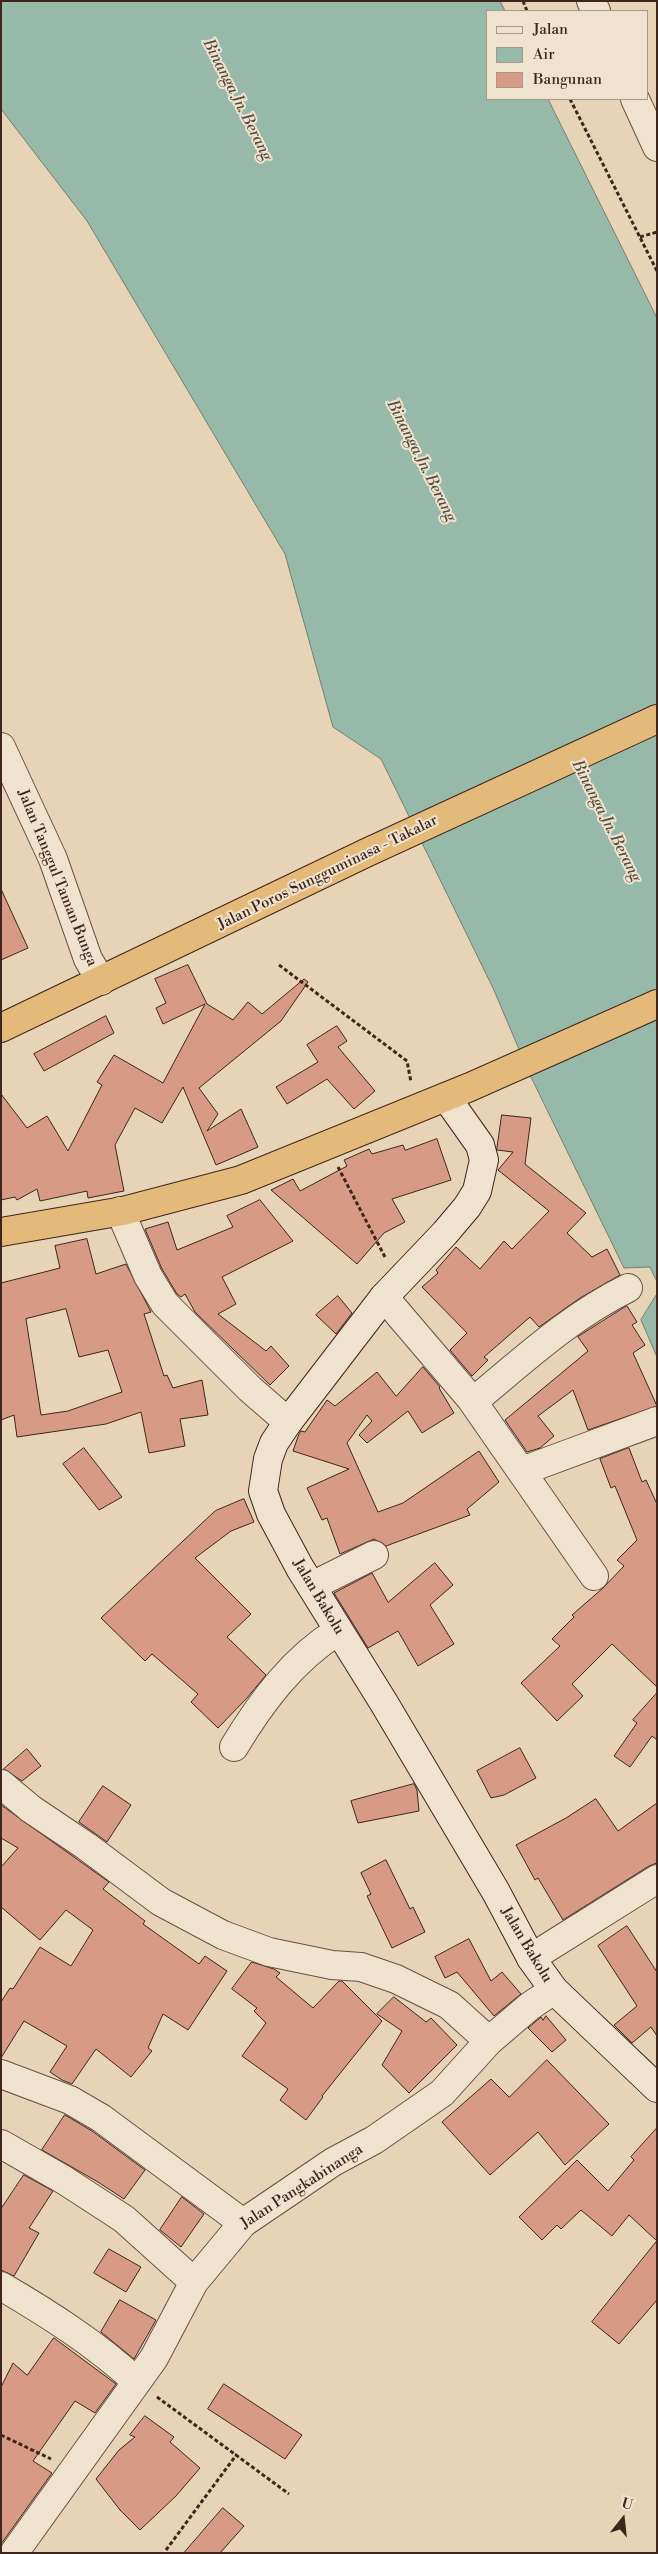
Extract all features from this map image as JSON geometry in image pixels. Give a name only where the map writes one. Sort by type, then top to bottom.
[{"type":"highway","name":"Jalan Poros Sungguminasa - Takalar","points":[[1,1028],[368,852],[657,720]]},
{"type":"highway","points":[[1,1232],[120,1212],[241,1180],[458,1092],[657,1004]]},
{"type":"street","points":[[635,100],[657,147]]},
{"type":"street","name":"Jalan Tanggul Taman Bunga","points":[[1,747],[53,859],[88,959],[101,981]]},
{"type":"street","name":"Jalan Bakolu","points":[[458,1092],[480,1145],[484,1160],[482,1174],[476,1191],[467,1207],[280,1415],[274,1443],[268,1459],[263,1491],[271,1514],[312,1586],[329,1638],[384,1703],[496,1892],[531,1958],[541,1998],[657,2088]]},
{"type":"street","points":[[120,1212],[148,1276],[165,1304],[280,1415]]},
{"type":"street","points":[[471,1399],[482,1395],[556,1332],[581,1314],[628,1288]]},
{"type":"street","points":[[384,1298],[471,1399],[594,1576]]},
{"type":"street","points":[[522,1470],[657,1421]]},
{"type":"street","points":[[312,1586],[374,1555]]},
{"type":"street","points":[[234,1747],[272,1690],[329,1638]]},
{"type":"street","points":[[1,1784],[161,1902],[224,1935],[269,1952],[332,1965],[361,1967],[396,1979],[449,2005],[489,2041]]},
{"type":"street","points":[[531,1958],[657,1879]]},
{"type":"street","name":"Jalan Pangkabinanga","points":[[14,2553],[154,2358],[194,2282],[242,2223],[333,2162],[374,2140],[412,2115],[442,2092],[489,2041],[541,1998]]},
{"type":"street","points":[[1,2074],[70,2100],[101,2118],[242,2223]]},
{"type":"street","points":[[1,2144],[64,2180],[124,2219],[194,2282]]},
{"type":"street","points":[[1,2286],[59,2321],[113,2360],[137,2382]]},
{"type":"path","points":[[571,100],[657,271]]},
{"type":"path","points":[[640,237],[657,232]]},
{"type":"path","points":[[279,965],[407,1061],[416,1108]]},
{"type":"path","points":[[328,1146],[386,1257]]},
{"type":"path","points":[[137,2382],[289,2494]]},
{"type":"path","points":[[1,2435],[73,2471]]},
{"type":"path","points":[[166,2550],[237,2454]]},
{"type":"water","name":"Binanga Jn. Berang","points":[[1,1],[500,1],[504,10],[486,10],[486,100],[548,100],[657,318],[657,1282],[650,1267],[624,1268],[530,1075],[493,988],[381,759],[333,727],[285,554],[87,221],[1,109]]},
{"type":"water","points":[[657,1294],[657,1357],[641,1320]]},
{"type":"building","points":[[1,889],[28,948],[1,960]]},
{"type":"building","points":[[188,965],[207,1004],[233,1020],[248,1002],[262,1014],[304,979],[308,982],[281,1021],[199,1088],[218,1114],[207,1131],[241,1109],[258,1147],[216,1165],[183,1087],[162,1123],[135,1108],[115,1145],[124,1191],[88,1198],[87,1191],[40,1201],[37,1189],[17,1200],[15,1197],[1,1200],[1,1094],[27,1128],[47,1116],[68,1151],[102,1085],[97,1082],[114,1055],[163,1083],[205,1004],[163,1024],[156,1008],[166,1003],[155,979]]},
{"type":"building","points":[[106,1016],[114,1033],[44,1071],[34,1054]]},
{"type":"building","points":[[337,1026],[347,1041],[338,1047],[375,1091],[354,1109],[327,1079],[287,1104],[276,1087],[318,1062],[307,1045]]},
{"type":"building","points":[[502,1115],[531,1118],[525,1164],[586,1213],[567,1233],[592,1257],[607,1249],[620,1275],[580,1298],[539,1327],[530,1317],[484,1357],[488,1360],[472,1376],[450,1350],[467,1333],[422,1287],[438,1273],[436,1270],[456,1247],[480,1269],[504,1241],[512,1249],[549,1211],[498,1170],[513,1152],[497,1150]]},
{"type":"building","points":[[437,1139],[451,1180],[392,1199],[405,1222],[384,1233],[357,1264],[271,1190],[293,1179],[300,1191],[347,1166],[344,1160],[369,1149],[372,1154],[403,1145],[405,1150]]},
{"type":"building","points":[[260,1200],[293,1241],[222,1277],[236,1304],[218,1314],[266,1351],[271,1346],[289,1366],[270,1385],[195,1312],[185,1294],[181,1297],[177,1294],[162,1269],[145,1229],[168,1222],[177,1250],[233,1227],[227,1216]]},
{"type":"building","points":[[87,1239],[96,1274],[126,1264],[151,1312],[144,1314],[164,1376],[167,1375],[173,1388],[202,1380],[208,1415],[180,1419],[185,1446],[149,1453],[141,1412],[106,1424],[17,1437],[14,1415],[1,1420],[1,1283],[60,1268],[55,1246]],"holes":[[[66,1309],[79,1357],[108,1350],[122,1392],[68,1411],[41,1415],[26,1319]]]},
{"type":"building","points":[[338,1296],[352,1313],[336,1334],[316,1315]]},
{"type":"building","points":[[627,1306],[637,1322],[632,1325],[645,1345],[633,1353],[657,1406],[588,1430],[573,1390],[538,1416],[554,1436],[540,1448],[527,1452],[505,1420],[588,1351],[578,1337]]},
{"type":"building","points":[[423,1367],[440,1387],[454,1413],[422,1433],[408,1411],[367,1443],[359,1435],[372,1421],[367,1415],[347,1443],[378,1512],[403,1503],[479,1451],[499,1482],[467,1509],[470,1515],[386,1546],[374,1539],[340,1554],[327,1518],[322,1520],[307,1488],[349,1469],[293,1451],[299,1434],[301,1431],[305,1432],[327,1400],[335,1406],[377,1372],[396,1396]]},
{"type":"building","points":[[84,1448],[122,1497],[99,1510],[63,1464]]},
{"type":"building","points":[[629,1448],[642,1482],[646,1480],[657,1504],[657,1687],[612,1644],[572,1684],[583,1696],[557,1721],[521,1683],[560,1646],[552,1639],[574,1617],[572,1615],[603,1588],[624,1566],[617,1560],[637,1540],[615,1486],[611,1488],[600,1459]]},
{"type":"building","points":[[244,1499],[254,1522],[231,1531],[195,1558],[251,1614],[227,1637],[266,1675],[218,1728],[191,1702],[198,1694],[152,1654],[145,1661],[101,1618],[215,1511]]},
{"type":"building","points":[[435,1563],[453,1585],[430,1605],[454,1644],[418,1666],[398,1631],[368,1648],[334,1593],[372,1573],[388,1602]]},
{"type":"building","points":[[657,1693],[657,1740],[652,1736],[630,1767],[614,1756],[637,1723],[633,1720]]},
{"type":"building","points":[[520,1748],[536,1778],[504,1795],[491,1798],[477,1771]]},
{"type":"building","points":[[27,1749],[41,1766],[22,1781],[4,1769]]},
{"type":"building","points":[[414,1784],[417,1790],[419,1811],[358,1823],[351,1801]]},
{"type":"building","points":[[103,1786],[131,1805],[107,1842],[79,1822]]},
{"type":"building","points":[[596,1799],[618,1831],[657,1803],[657,1863],[649,1866],[563,1920],[538,1878],[535,1880],[516,1845],[566,1818]]},
{"type":"building","points":[[1,1805],[109,1882],[103,1889],[145,1921],[143,1924],[199,1964],[205,1956],[227,1971],[188,2030],[163,2014],[148,2048],[152,2051],[131,2077],[96,2049],[72,2084],[62,2080],[50,2072],[67,2046],[24,2021],[1,2058],[1,2002],[10,1988],[13,1989],[40,1947],[71,1966],[93,1930],[66,1910],[40,1940],[1,1907],[1,1867],[18,1848],[1,1838]]},
{"type":"building","points":[[386,1860],[410,1909],[413,1907],[425,1932],[392,1948],[367,1896],[371,1894],[361,1873]]},
{"type":"building","points":[[627,1926],[657,1972],[657,2036],[651,2027],[632,2043],[614,2025],[637,2006],[598,1946]]},
{"type":"building","points":[[469,1939],[491,1981],[502,1972],[521,1994],[494,2016],[457,1972],[445,1978],[435,1957]]},
{"type":"building","points":[[252,1962],[274,1969],[280,1973],[276,1977],[313,2008],[339,1981],[342,1981],[382,2021],[322,2096],[306,2120],[280,2100],[288,2089],[242,2056],[266,2023],[254,2011],[257,2008],[232,1989]]},
{"type":"building","points":[[394,1997],[426,2022],[431,2018],[457,2045],[409,2093],[382,2065],[402,2031],[377,2014]]},
{"type":"building","points":[[546,2016],[566,2040],[552,2052],[528,2028],[541,2017],[543,2020]]},
{"type":"building","points":[[547,2060],[609,2124],[565,2165],[538,2132],[490,2175],[442,2122],[491,2079],[509,2097]]},
{"type":"building","points":[[65,2115],[92,2131],[145,2170],[124,2199],[42,2150]]},
{"type":"building","points":[[657,2128],[657,2241],[629,2215],[612,2236],[581,2210],[561,2229],[557,2225],[542,2240],[519,2217],[577,2160],[608,2191],[634,2160],[631,2157]]},
{"type":"building","points":[[24,2175],[53,2191],[29,2228],[39,2233],[14,2276],[1,2270],[1,2209]]},
{"type":"building","points":[[182,2197],[204,2214],[181,2247],[160,2230]]},
{"type":"building","points":[[657,2241],[657,2300],[619,2344],[592,2322]]},
{"type":"building","points":[[109,2249],[141,2267],[126,2292],[94,2273]]},
{"type":"building","points":[[120,2300],[156,2320],[134,2359],[101,2332]]},
{"type":"building","points":[[54,2338],[116,2384],[95,2413],[75,2401],[33,2461],[52,2473],[1,2544],[1,2387],[13,2363],[27,2375]]},
{"type":"building","points":[[224,2384],[302,2435],[285,2459],[208,2409]]},
{"type":"building","points":[[145,2416],[174,2437],[170,2442],[200,2468],[176,2496],[140,2530],[120,2510],[96,2479],[119,2450],[135,2437],[130,2435]]},
{"type":"building","points":[[223,2508],[244,2526],[220,2553],[184,2553]]}]
